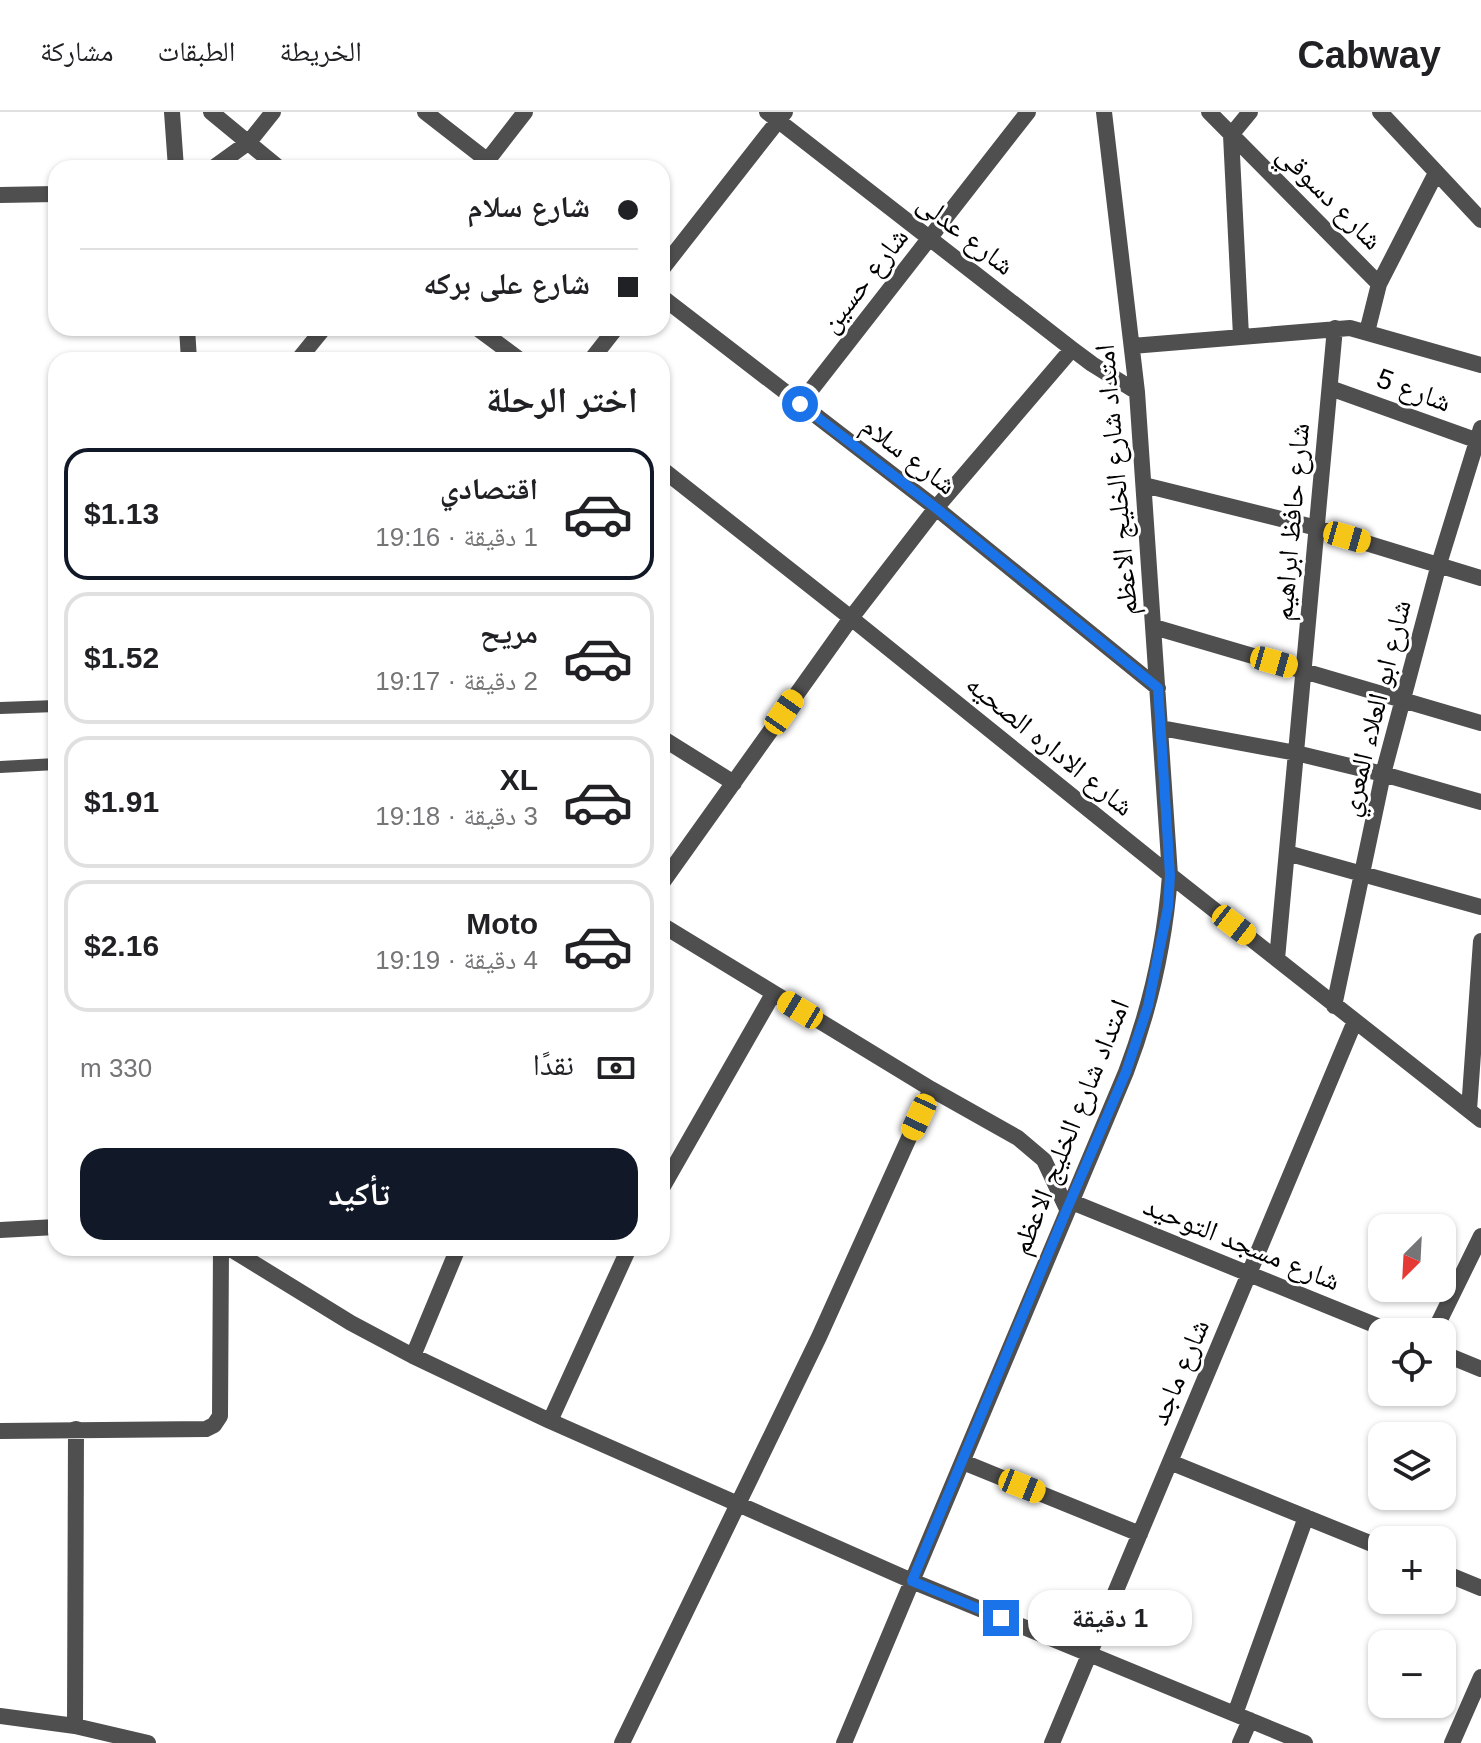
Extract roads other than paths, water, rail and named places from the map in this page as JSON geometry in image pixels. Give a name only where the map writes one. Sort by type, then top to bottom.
[{"type":"street","points":[[172,112],[175,160]]},
{"type":"street","points":[[211,112],[270,160]]},
{"type":"street","points":[[224,160],[249,142],[273,112]]},
{"type":"street","points":[[425,112],[487,160]]},
{"type":"street","points":[[495,160],[525,112]]},
{"type":"street","name":"شارع حسين","points":[[800,404],[1028,112]]},
{"type":"street","name":"امتداد شارع الخليج الاعظم","points":[[844,1743],[1138,1039],[1148,1006],[1168,907],[1170,875],[1137,392],[1104,112]]},
{"type":"street","name":"شارع دسوقي","points":[[1209,112],[1379,284]]},
{"type":"street","points":[[1241,336],[1231,135],[1250,112]]},
{"type":"street","points":[[1380,112],[1481,220]]},
{"type":"street","points":[[670,258],[777,115]]},
{"type":"street","name":"شارع عدلى","points":[[777,115],[929,239],[1092,364],[1137,392]]},
{"type":"street","points":[[1367,332],[1379,284],[1436,173]]},
{"type":"street","points":[[0,195],[48,194]]},
{"type":"street","name":"شارع سلام","points":[[670,303],[936,508],[1158,688]]},
{"type":"street","name":"شارع حافظ ابراهيم","points":[[1277,959],[1335,328]]},
{"type":"street","points":[[1132,346],[1350,328],[1481,365]]},
{"type":"street","points":[[304,352],[318,336]]},
{"type":"street","points":[[488,336],[509,352]]},
{"type":"street","points":[[597,352],[610,336]]},
{"type":"street","points":[[670,872],[851,618],[936,508],[1072,349]]},
{"type":"street","name":"شارع 5","points":[[1330,388],[1479,437]]},
{"type":"street","name":"شارع ابو العلاء المعري","points":[[1334,1006],[1383,774],[1439,564],[1479,437]]},
{"type":"street","name":"شارع الاداره الصحيه","points":[[670,475],[1475,1115]]},
{"type":"street","points":[[1144,485],[1317,528],[1481,578]]},
{"type":"street","points":[[1154,627],[1481,723]]},
{"type":"street","points":[[1161,728],[1296,753],[1481,802]]},
{"type":"street","points":[[670,743],[734,783]]},
{"type":"street","points":[[1287,853],[1481,907]]},
{"type":"street","points":[[670,930],[931,1089],[1018,1138],[1044,1160],[1069,1206]]},
{"type":"street","points":[[1475,1115],[1481,941]]},
{"type":"street","points":[[670,1174],[773,994]]},
{"type":"street","name":"شارع ماجد","points":[[1052,1743],[1355,1021]]},
{"type":"street","points":[[622,1743],[819,1337],[931,1089]]},
{"type":"street","name":"شارع مسجد التوحيد","points":[[1069,1206],[1249,1273],[1368,1322]]},
{"type":"street","points":[[0,1230],[48,1227]]},
{"type":"street","points":[[1441,1318],[1481,1236]]},
{"type":"street","points":[[0,1431],[206,1429],[214,1425],[220,1416],[221,1256]]},
{"type":"street","points":[[242,1256],[351,1323],[550,1421],[912,1581],[1305,1743]]},
{"type":"street","points":[[413,1356],[455,1256]]},
{"type":"street","points":[[550,1421],[625,1256]]},
{"type":"street","points":[[1456,1359],[1481,1369]]},
{"type":"street","points":[[75,1726],[76,1429]]},
{"type":"street","points":[[963,1462],[1140,1534]]},
{"type":"street","points":[[1170,1462],[1368,1542]]},
{"type":"street","points":[[1240,1743],[1242,1717],[1306,1517]]},
{"type":"street","points":[[1456,1578],[1481,1588]]},
{"type":"street","points":[[1452,1743],[1481,1677]]},
{"type":"street","points":[[0,1716],[75,1726],[148,1743]]},
{"type":"lane","points":[[0,708],[48,706]]},
{"type":"lane","points":[[0,767],[48,764]]}]
